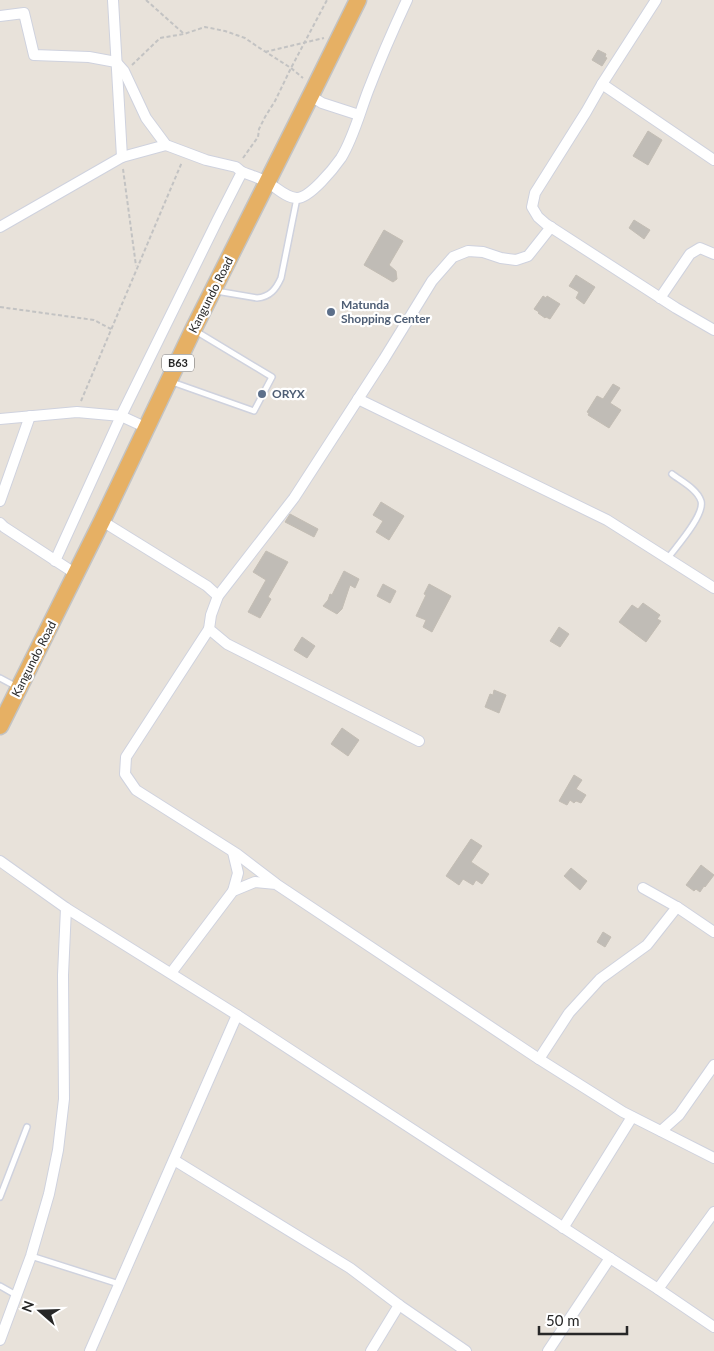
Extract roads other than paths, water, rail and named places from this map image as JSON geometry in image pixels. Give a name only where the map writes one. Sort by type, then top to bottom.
[{"type":"highway","name":"Kangundo Road","points":[[0,726],[102,521],[193,330],[358,0]]},
{"type":"street","points":[[113,0],[122,158]]},
{"type":"street","points":[[0,16],[24,13],[34,56],[89,56],[116,62],[124,71],[146,118],[166,144],[206,160],[239,170],[267,182],[285,194],[297,198],[304,196],[315,188],[341,158],[348,146],[378,66],[407,0]]},
{"type":"street","points":[[656,0],[535,194],[532,207],[538,217],[551,227],[660,298],[714,330]]},
{"type":"street","points":[[602,84],[714,160]]},
{"type":"street","points":[[313,92],[322,103],[359,115]]},
{"type":"street","points":[[0,227],[122,158],[166,144]]},
{"type":"street","points":[[55,560],[121,416],[218,219],[239,170]]},
{"type":"street","points":[[551,227],[528,256],[516,260],[501,258],[483,252],[468,251],[453,257],[432,281],[294,498],[218,596],[211,615],[209,630],[126,757],[125,774],[136,790],[233,852],[276,884],[539,1059],[623,1112],[714,1158]]},
{"type":"street","points":[[660,298],[690,254],[700,248],[714,254]]},
{"type":"street","points":[[358,399],[607,520],[714,588]]},
{"type":"street","points":[[0,419],[77,412],[121,416],[147,428]]},
{"type":"street","points":[[0,501],[30,416]]},
{"type":"street","points":[[102,521],[206,586],[218,596]]},
{"type":"street","points":[[0,523],[4,528],[76,574]]},
{"type":"street","points":[[209,630],[230,646],[419,741]]},
{"type":"street","points":[[171,973],[233,891],[238,873],[233,852]]},
{"type":"street","points":[[0,861],[66,908],[237,1015],[714,1327]]},
{"type":"street","points":[[233,891],[255,882],[276,884]]},
{"type":"street","points":[[643,888],[677,907],[714,932]]},
{"type":"street","points":[[539,1059],[569,1012],[600,979],[647,945],[677,907]]},
{"type":"street","points":[[0,1340],[31,1256],[49,1194],[58,1150],[64,1099],[62,975],[66,908]]},
{"type":"street","points":[[90,1351],[237,1015]]},
{"type":"street","points":[[661,1131],[679,1115],[714,1065]]},
{"type":"street","points":[[563,1228],[632,1117]]},
{"type":"street","points":[[174,1160],[350,1268],[399,1305],[466,1351]]},
{"type":"street","points":[[658,1289],[714,1212]]},
{"type":"street","points":[[548,1351],[610,1258]]},
{"type":"street","points":[[371,1351],[399,1305]]},
{"type":"lane","points":[[213,290],[257,298],[264,298],[272,292],[281,278],[297,198]]},
{"type":"lane","points":[[169,381],[254,411],[272,377],[193,330]]},
{"type":"lane","points":[[668,558],[698,517],[701,508],[701,501],[696,492],[672,474]]},
{"type":"lane","points":[[0,678],[19,688]]},
{"type":"lane","points":[[0,1197],[27,1127]]},
{"type":"lane","points":[[31,1256],[119,1284]]},
{"type":"lane","points":[[0,1286],[16,1296]]},
{"type":"place","name":"Matunda Shopping Center","points":[[331,312]]},
{"type":"place","name":"ORYX","points":[[262,394]]}]
